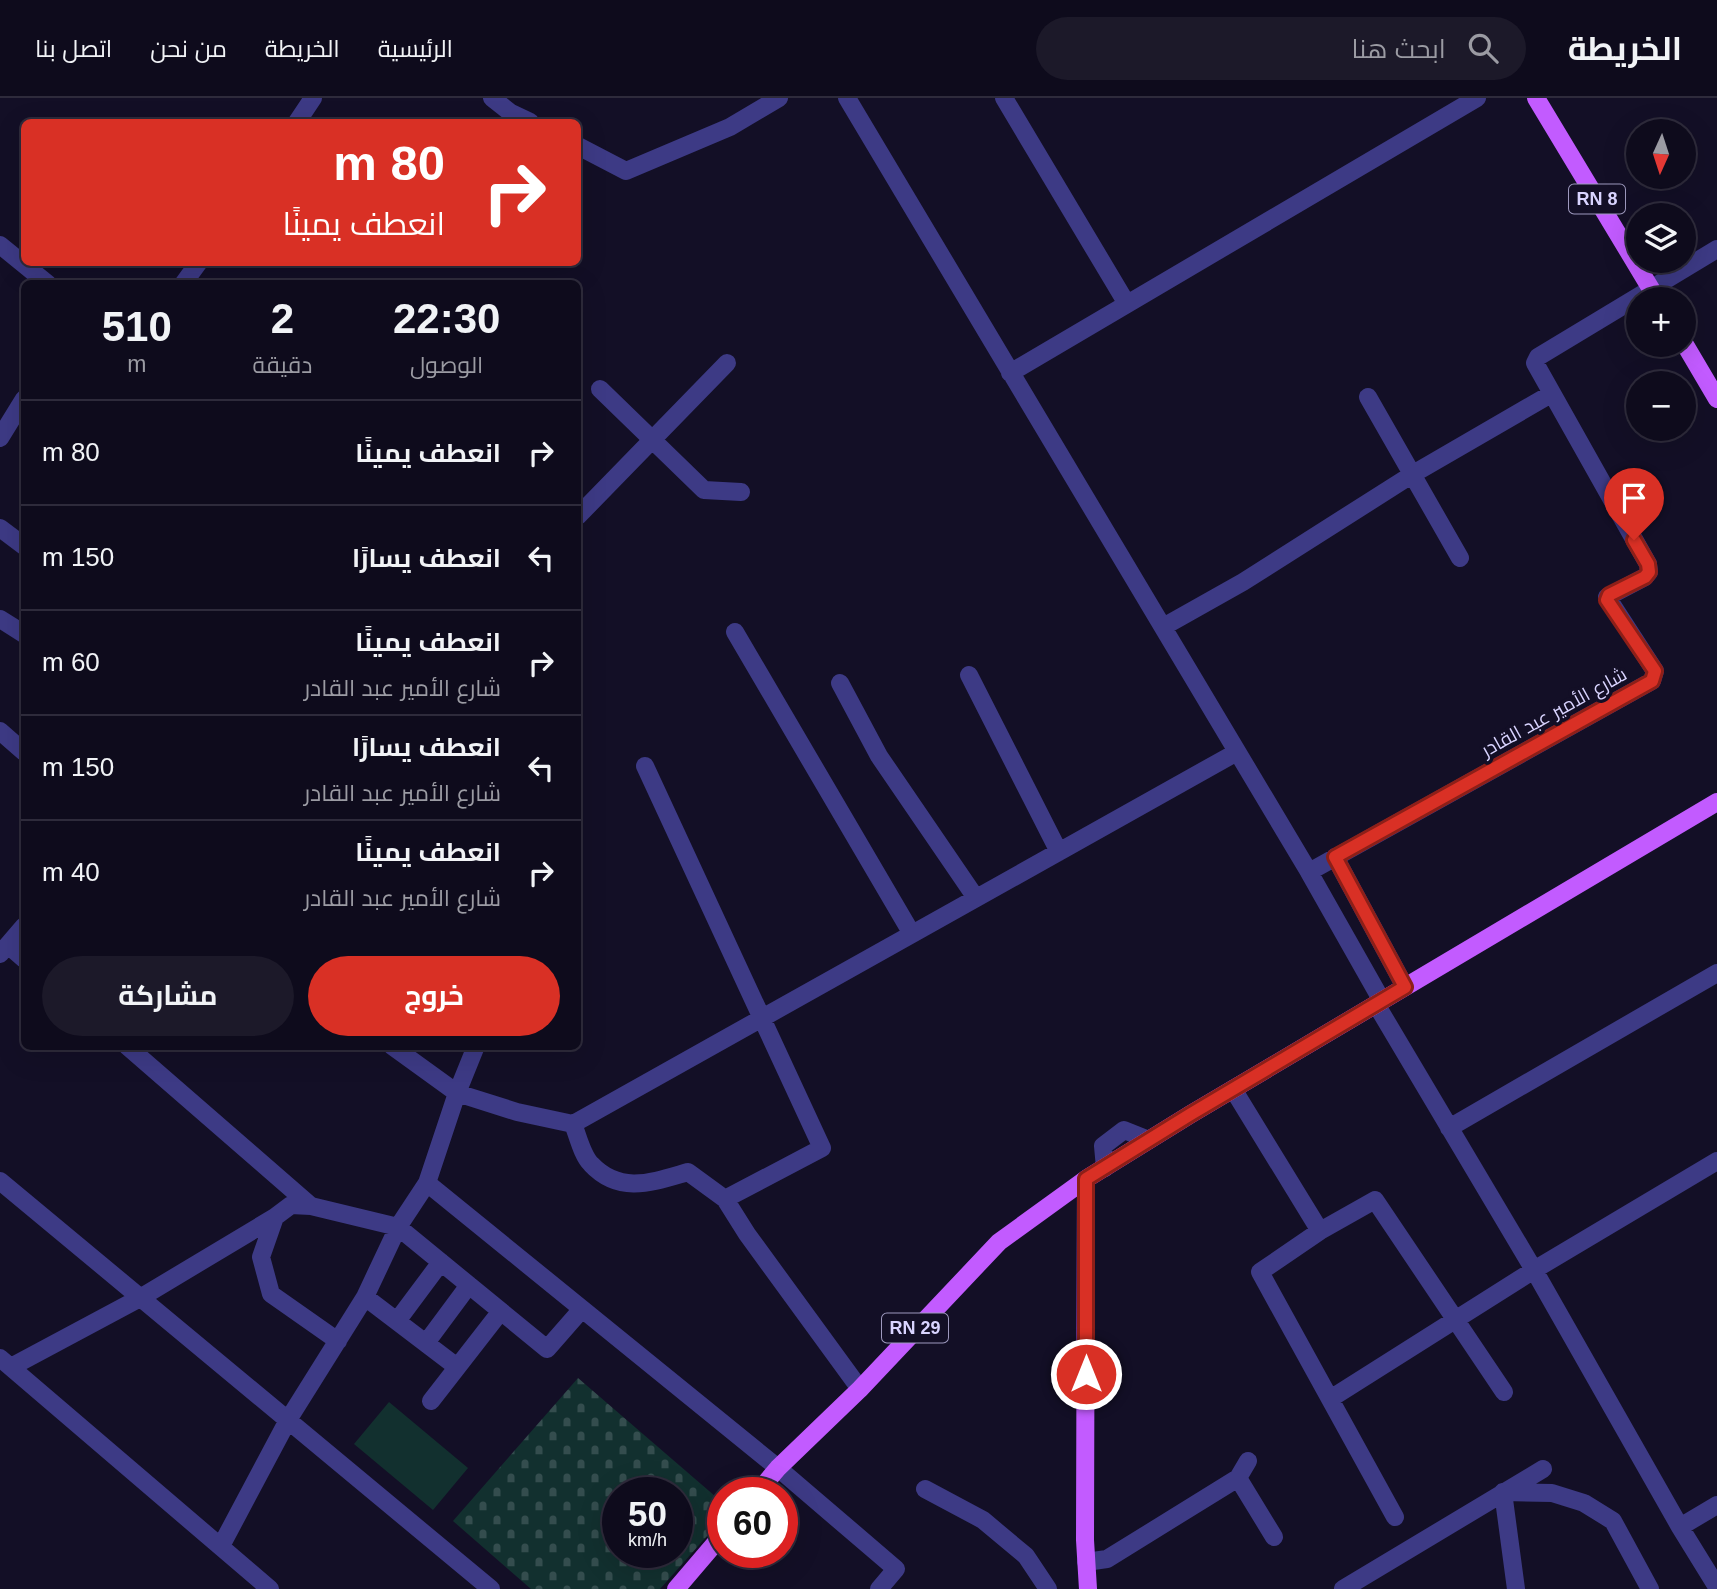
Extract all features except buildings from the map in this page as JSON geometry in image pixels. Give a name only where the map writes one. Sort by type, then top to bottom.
[{"type":"main road","name":"RN 8","points":[[1536,98],[1650,287]]},
{"type":"main road","points":[[1692,357],[1717,399]]},
{"type":"main road","name":"RN 29","points":[[770,1477],[860,1389],[999,1242],[1086,1179],[1717,802]]},
{"type":"main road","points":[[1086,1179],[1088,1589]]},
{"type":"main road","points":[[676,1589],[707,1553]]},
{"type":"street","points":[[299,119],[313,98]]},
{"type":"street","points":[[492,98],[510,113],[523,119]]},
{"type":"street","points":[[581,148],[626,171],[730,127],[779,98]]},
{"type":"street","points":[[847,98],[1308,872],[1449,1128],[1717,1587]]},
{"type":"street","points":[[1004,98],[1127,304]]},
{"type":"street","points":[[1010,373],[1477,98]]},
{"type":"street","points":[[0,245],[21,262]]},
{"type":"street","points":[[1666,287],[1717,249]]},
{"type":"street","points":[[26,266],[43,280]]},
{"type":"street","name":"شارع الأمير عبد القادر","points":[[1308,872],[1655,677],[1655,671],[1607,597],[1645,577],[1649,572],[1648,564],[1535,363],[1538,357],[1626,310]]},
{"type":"street","points":[[581,513],[727,363]]},
{"type":"street","points":[[600,389],[705,490],[741,492]]},
{"type":"street","points":[[1163,627],[1243,582],[1413,474],[1551,394]]},
{"type":"street","points":[[1368,397],[1460,558]]},
{"type":"street","points":[[0,438],[21,404]]},
{"type":"street","points":[[0,528],[21,544]]},
{"type":"street","points":[[0,619],[21,632]]},
{"type":"street","points":[[735,632],[912,934]]},
{"type":"street","points":[[969,675],[1059,852]]},
{"type":"street","points":[[840,683],[879,756],[976,898]]},
{"type":"street","points":[[0,731],[21,749]]},
{"type":"street","points":[[398,1050],[457,1093],[517,1112],[573,1124],[1237,752]]},
{"type":"street","points":[[645,766],[822,1149],[725,1199]]},
{"type":"street","points":[[1335,857],[1405,987]]},
{"type":"street","points":[[21,929],[4,949],[21,958]]},
{"type":"street","points":[[1449,1128],[1717,973]]},
{"type":"street","points":[[132,1050],[311,1206]]},
{"type":"street","points":[[221,1546],[288,1420],[365,1297],[398,1227],[427,1183],[474,1050]]},
{"type":"street","points":[[1233,1089],[1320,1231]]},
{"type":"street","points":[[573,1124],[589,1163],[617,1182],[647,1184],[688,1172],[725,1199],[747,1234],[860,1389]]},
{"type":"street","points":[[1330,1399],[1534,1270],[1717,1161]]},
{"type":"street","points":[[0,1181],[491,1589]]},
{"type":"street","points":[[427,1183],[778,1468],[896,1570],[879,1589]]},
{"type":"street","points":[[1395,1517],[1260,1272],[1320,1231],[1375,1200],[1504,1392]]},
{"type":"street","points":[[270,1589],[5,1362],[140,1298],[291,1205],[311,1206],[398,1227],[547,1349],[582,1309]]},
{"type":"street","points":[[275,1217],[261,1257],[271,1294],[338,1341]]},
{"type":"street","points":[[397,1321],[441,1262]]},
{"type":"street","points":[[426,1343],[469,1285]]},
{"type":"street","points":[[365,1297],[457,1367]]},
{"type":"street","points":[[431,1401],[501,1311]]},
{"type":"street","points":[[1086,1562],[1107,1559],[1238,1478],[1248,1461]]},
{"type":"street","points":[[1343,1589],[1543,1469]]},
{"type":"street","points":[[1238,1478],[1274,1537]]},
{"type":"street","points":[[925,1489],[982,1520],[1026,1556],[1048,1589]]},
{"type":"street","points":[[1503,1492],[1516,1589]]},
{"type":"street","points":[[1503,1492],[1552,1493],[1584,1503],[1613,1521],[1650,1589]]},
{"type":"street","points":[[1680,1527],[1717,1505]]},
{"type":"green space","points":[[578,1378],[693,1477],[602,1477],[602,1568],[679,1568],[660,1589],[531,1589],[453,1521]]},
{"type":"green space","points":[[389,1402],[468,1468],[433,1510],[354,1444]]},
{"type":"green space","points":[[693,1477],[707,1489],[707,1536],[693,1552]]},
{"type":"route","points":[[1086,1374],[1086,1179],[1405,987],[1335,857],[1652,681],[1655,671],[1607,600],[1609,595],[1645,577],[1649,572],[1648,564],[1634,540]]}]
